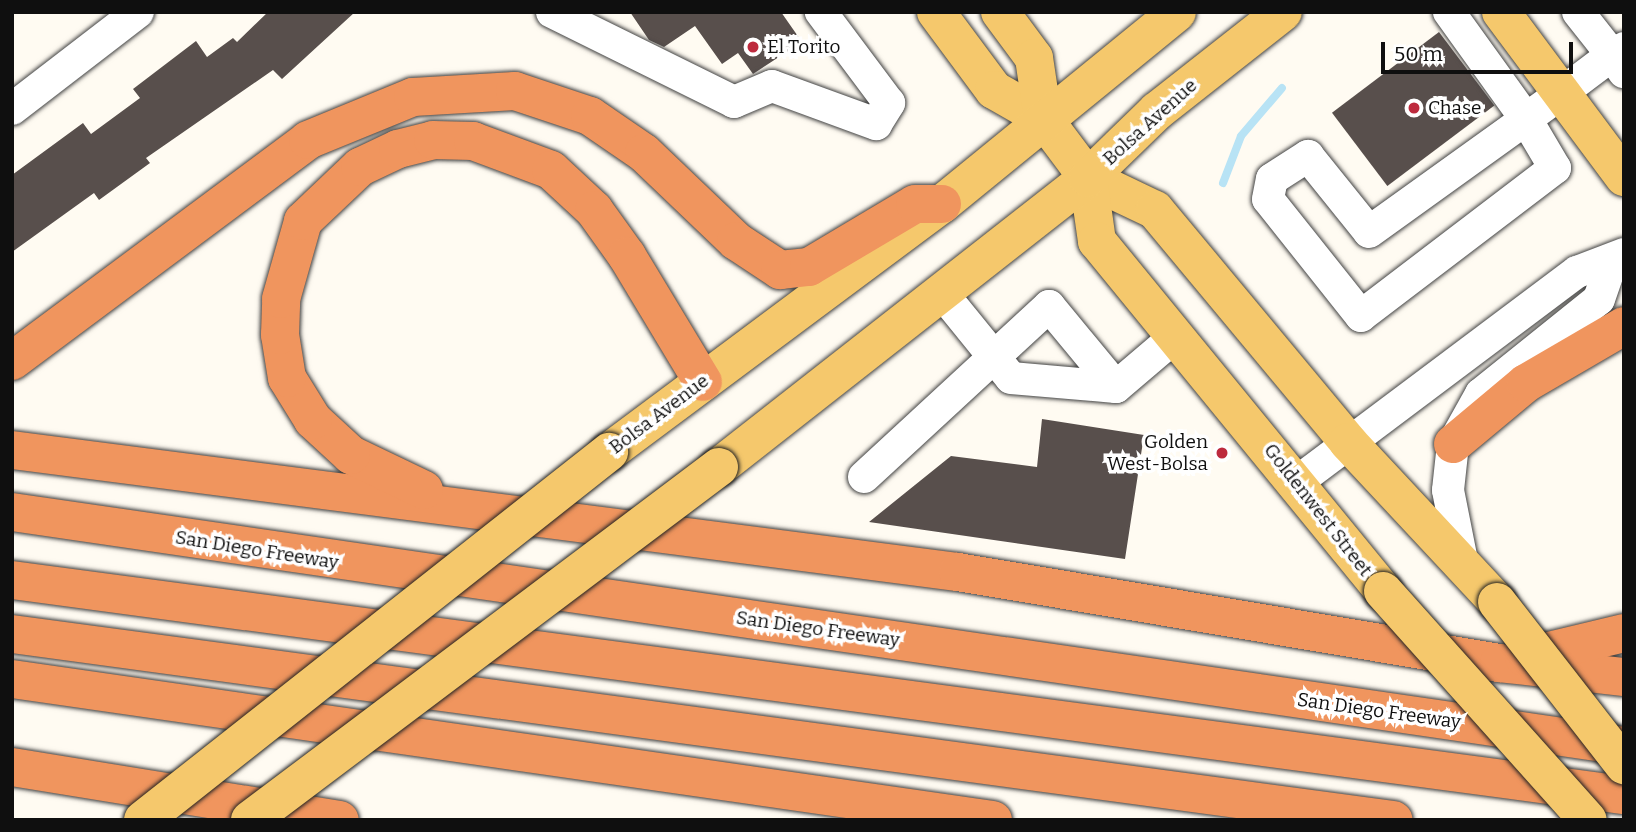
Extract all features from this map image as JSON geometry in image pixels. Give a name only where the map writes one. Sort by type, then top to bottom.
[{"type":"highway","points":[[12,361],[308,140],[413,97],[515,91],[590,116],[645,153],[736,241],[780,270],[809,267],[915,204],[942,204]]},
{"type":"highway","points":[[469,508],[351,455],[313,420],[287,379],[281,299],[294,240],[317,206],[360,167],[433,140],[499,146],[551,170],[594,209],[628,256],[703,382]]},
{"type":"highway","points":[[1453,444],[1527,383],[1624,326]]},
{"type":"highway","points":[[12,450],[958,572],[1499,663],[1624,677]]},
{"type":"highway","name":"San Diego Freeway","points":[[12,512],[1624,746]]},
{"type":"highway","points":[[12,580],[1624,795]]},
{"type":"highway","points":[[1499,663],[1624,633]]},
{"type":"highway","points":[[12,634],[1394,820]]},
{"type":"highway","points":[[12,679],[993,820]]},
{"type":"highway","points":[[1027,716],[1373,710]]},
{"type":"highway","points":[[12,767],[340,820]]},
{"type":"main road","name":"Goldenwest Street","points":[[936,12],[994,90],[1043,118],[1088,178],[1156,211],[1348,442],[1462,561],[1497,602],[1624,765]]},
{"type":"main road","name":"Bolsa Avenue","points":[[143,820],[609,452],[942,204],[1043,118],[1177,12]]},
{"type":"main road","name":"Bolsa Avenue","points":[[250,820],[719,467],[942,293],[1088,178],[1157,111],[1283,12]]},
{"type":"main road","points":[[1501,12],[1559,94],[1624,177]]},
{"type":"main road","name":"Goldenwest Street","points":[[1011,16],[1034,58],[1043,118]]},
{"type":"main road","name":"Goldenwest Street","points":[[1088,178],[1097,241],[1297,482],[1383,591],[1588,820]]},
{"type":"street","points":[[12,109],[138,12]]},
{"type":"street","points":[[552,12],[734,102],[772,86],[876,124],[889,103],[821,12]]},
{"type":"street","points":[[1449,12],[1526,119],[1555,168],[1361,316],[1268,199],[1272,179],[1308,156],[1368,232],[1526,119],[1559,94],[1620,58],[1578,12]]},
{"type":"street","points":[[1297,482],[1577,272],[1617,259]]},
{"type":"street","points":[[1462,561],[1448,490],[1453,444],[1481,394],[1599,299],[1617,259]]},
{"type":"street","points":[[942,293],[1011,378],[1116,387],[1176,336]]},
{"type":"street","points":[[864,477],[1049,306],[1116,387]]},
{"type":"building","points":[[268,12],[355,12],[282,79],[273,70],[146,158],[150,163],[99,200],[94,193],[12,252],[12,175],[83,123],[91,134],[140,98],[133,89],[196,41],[207,57],[233,38],[237,42]]},
{"type":"building","name":"El Torito","points":[[630,12],[781,12],[802,42],[753,74],[738,53],[722,64],[695,26],[664,47],[649,40]]},
{"type":"building","name":"Chase","points":[[1439,32],[1494,105],[1387,186],[1332,113]]},
{"type":"building","points":[[1042,419],[1144,435],[1125,559],[869,522],[951,456],[1037,467]]},
{"type":"waterway","points":[[1223,183],[1241,136],[1282,88]]},
{"type":"place","name":"El Torito","points":[[753,47]]},
{"type":"place","name":"Chase","points":[[1414,108]]},
{"type":"place","name":"Golden West-Bolsa","points":[[1222,453]]}]
